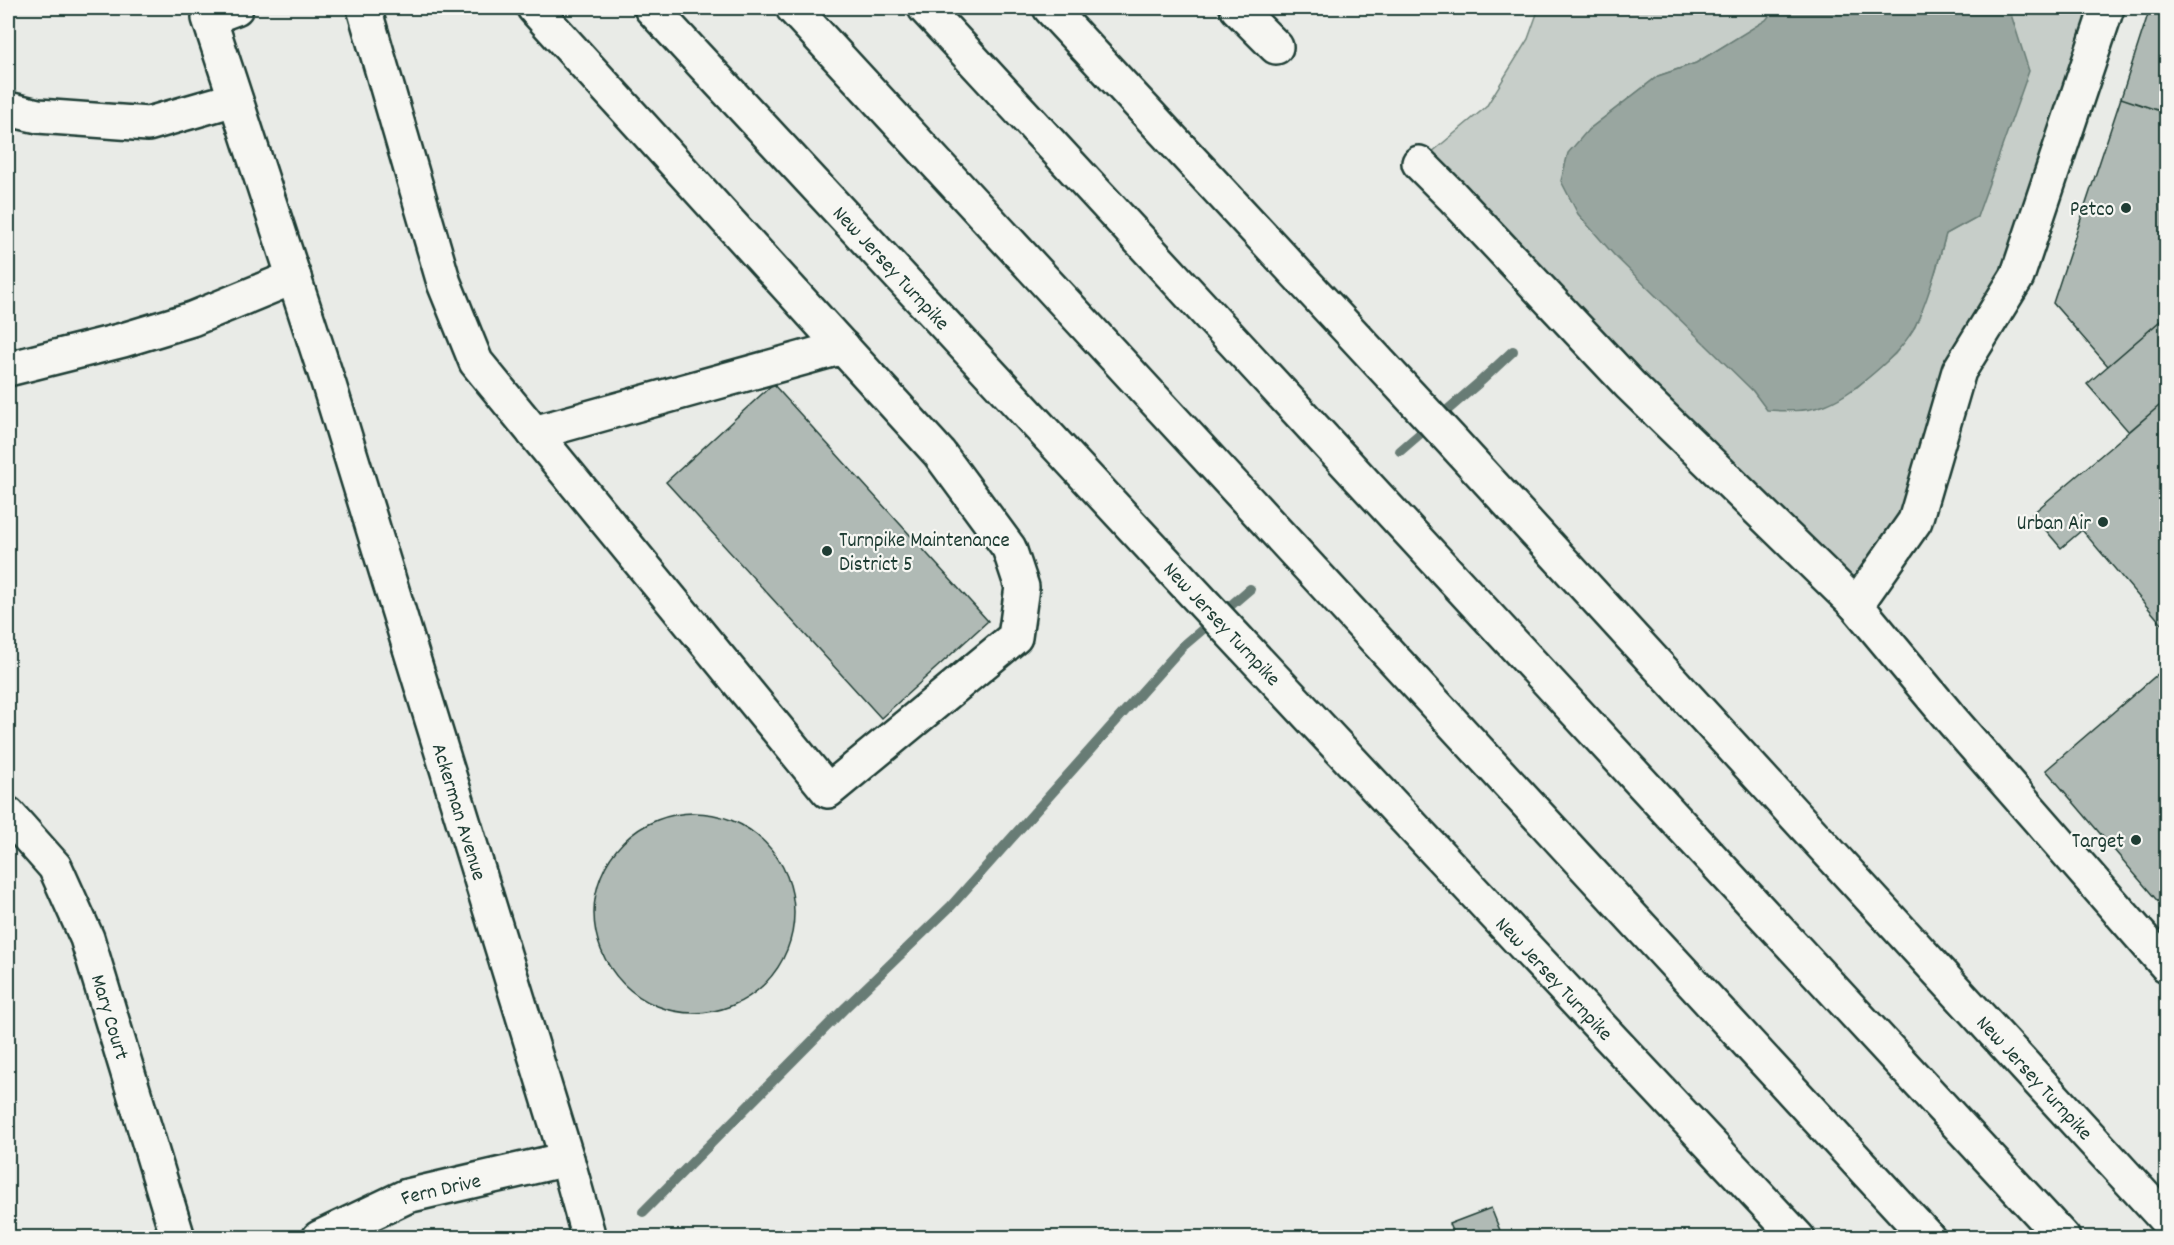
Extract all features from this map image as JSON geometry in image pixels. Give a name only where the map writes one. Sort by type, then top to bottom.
[{"type":"main road","name":"Ackerman Avenue","points":[[236,8],[209,18],[329,386],[567,1159],[589,1238]]},
{"type":"main road","points":[[364,8],[444,283],[476,362],[828,791],[1015,637],[1022,587],[1009,548],[939,453],[534,8]]},
{"type":"main road","name":"New Jersey Turnpike","points":[[651,8],[1235,637],[1798,1238]]},
{"type":"main road","points":[[794,8],[1928,1238]]},
{"type":"main road","points":[[925,8],[2063,1238]]},
{"type":"main road","name":"New Jersey Turnpike","points":[[1050,8],[1452,441],[2166,1220]]},
{"type":"main road","points":[[1237,8],[1276,47]]},
{"type":"main road","points":[[1856,604],[1915,521],[1959,371],[2017,277],[2107,8]]},
{"type":"main road","points":[[8,109],[38,116],[148,124],[236,99]]},
{"type":"main road","points":[[1419,164],[1452,196],[1630,386],[1856,604],[1951,719],[2166,965]]},
{"type":"main road","points":[[8,369],[123,340],[192,319],[294,277]]},
{"type":"main road","points":[[534,433],[843,347]]},
{"type":"main road","name":"Mary Court","points":[[8,814],[55,867],[87,938],[178,1238]]},
{"type":"main road","name":"Fern Drive","points":[[320,1238],[407,1196],[567,1159]]},
{"type":"shaded area","points":[[1539,8],[1775,8],[1767,20],[1696,63],[1658,76],[1588,130],[1753,391],[1767,409],[1857,387],[1895,354],[1915,327],[1936,270],[1946,234],[1977,217],[2009,8],[2107,8],[2017,277],[1958,371],[1915,521],[1856,605],[1419,163],[1486,107],[1528,39]]},
{"type":"shaded area","points":[[1775,8],[2009,8],[2029,71],[1977,217],[1946,234],[1924,305],[1908,337],[1887,361],[1847,394],[1822,406],[1795,411],[1767,410],[1753,391],[1614,255],[1578,214],[1561,181],[1568,153],[1588,130],[1658,76],[1696,63],[1766,20]]},
{"type":"building","points":[[8,8],[14,8],[14,18],[8,18]]},
{"type":"building","points":[[2150,8],[2166,8],[2166,113],[2121,98]]},
{"type":"building","name":"Petco","points":[[2121,98],[2166,113],[2166,316],[2108,366],[2053,303]]},
{"type":"building","points":[[2166,316],[2166,400],[2129,432],[2087,384]]},
{"type":"building","name":"Turnpike Maintenance District 5","points":[[773,384],[988,621],[881,718],[666,482]]},
{"type":"building","name":"Urban Air","points":[[2166,400],[2166,629],[2082,530],[2061,548],[2032,514]]},
{"type":"building","name":"Target","points":[[2166,667],[2166,911],[2046,770]]},
{"type":"building","points":[[694,813],[713,815],[732,821],[765,842],[786,875],[792,894],[794,913],[792,932],[786,951],[765,984],[732,1005],[713,1011],[694,1013],[675,1011],[656,1005],[623,984],[602,951],[596,932],[594,913],[596,894],[602,875],[623,842],[656,821],[675,815]]},
{"type":"building","points":[[1491,1208],[1503,1238],[1455,1238],[1449,1224]]},
{"type":"waterway","points":[[1400,451],[1513,351]]},
{"type":"waterway","points":[[643,1212],[846,1007],[951,906],[1182,647],[1250,589]]},
{"type":"place","name":"Petco","points":[[2126,208]]},
{"type":"place","name":"Urban Air","points":[[2103,522]]},
{"type":"place","name":"Turnpike Maintenance District 5","points":[[827,551]]},
{"type":"place","name":"Target","points":[[2136,840]]}]
